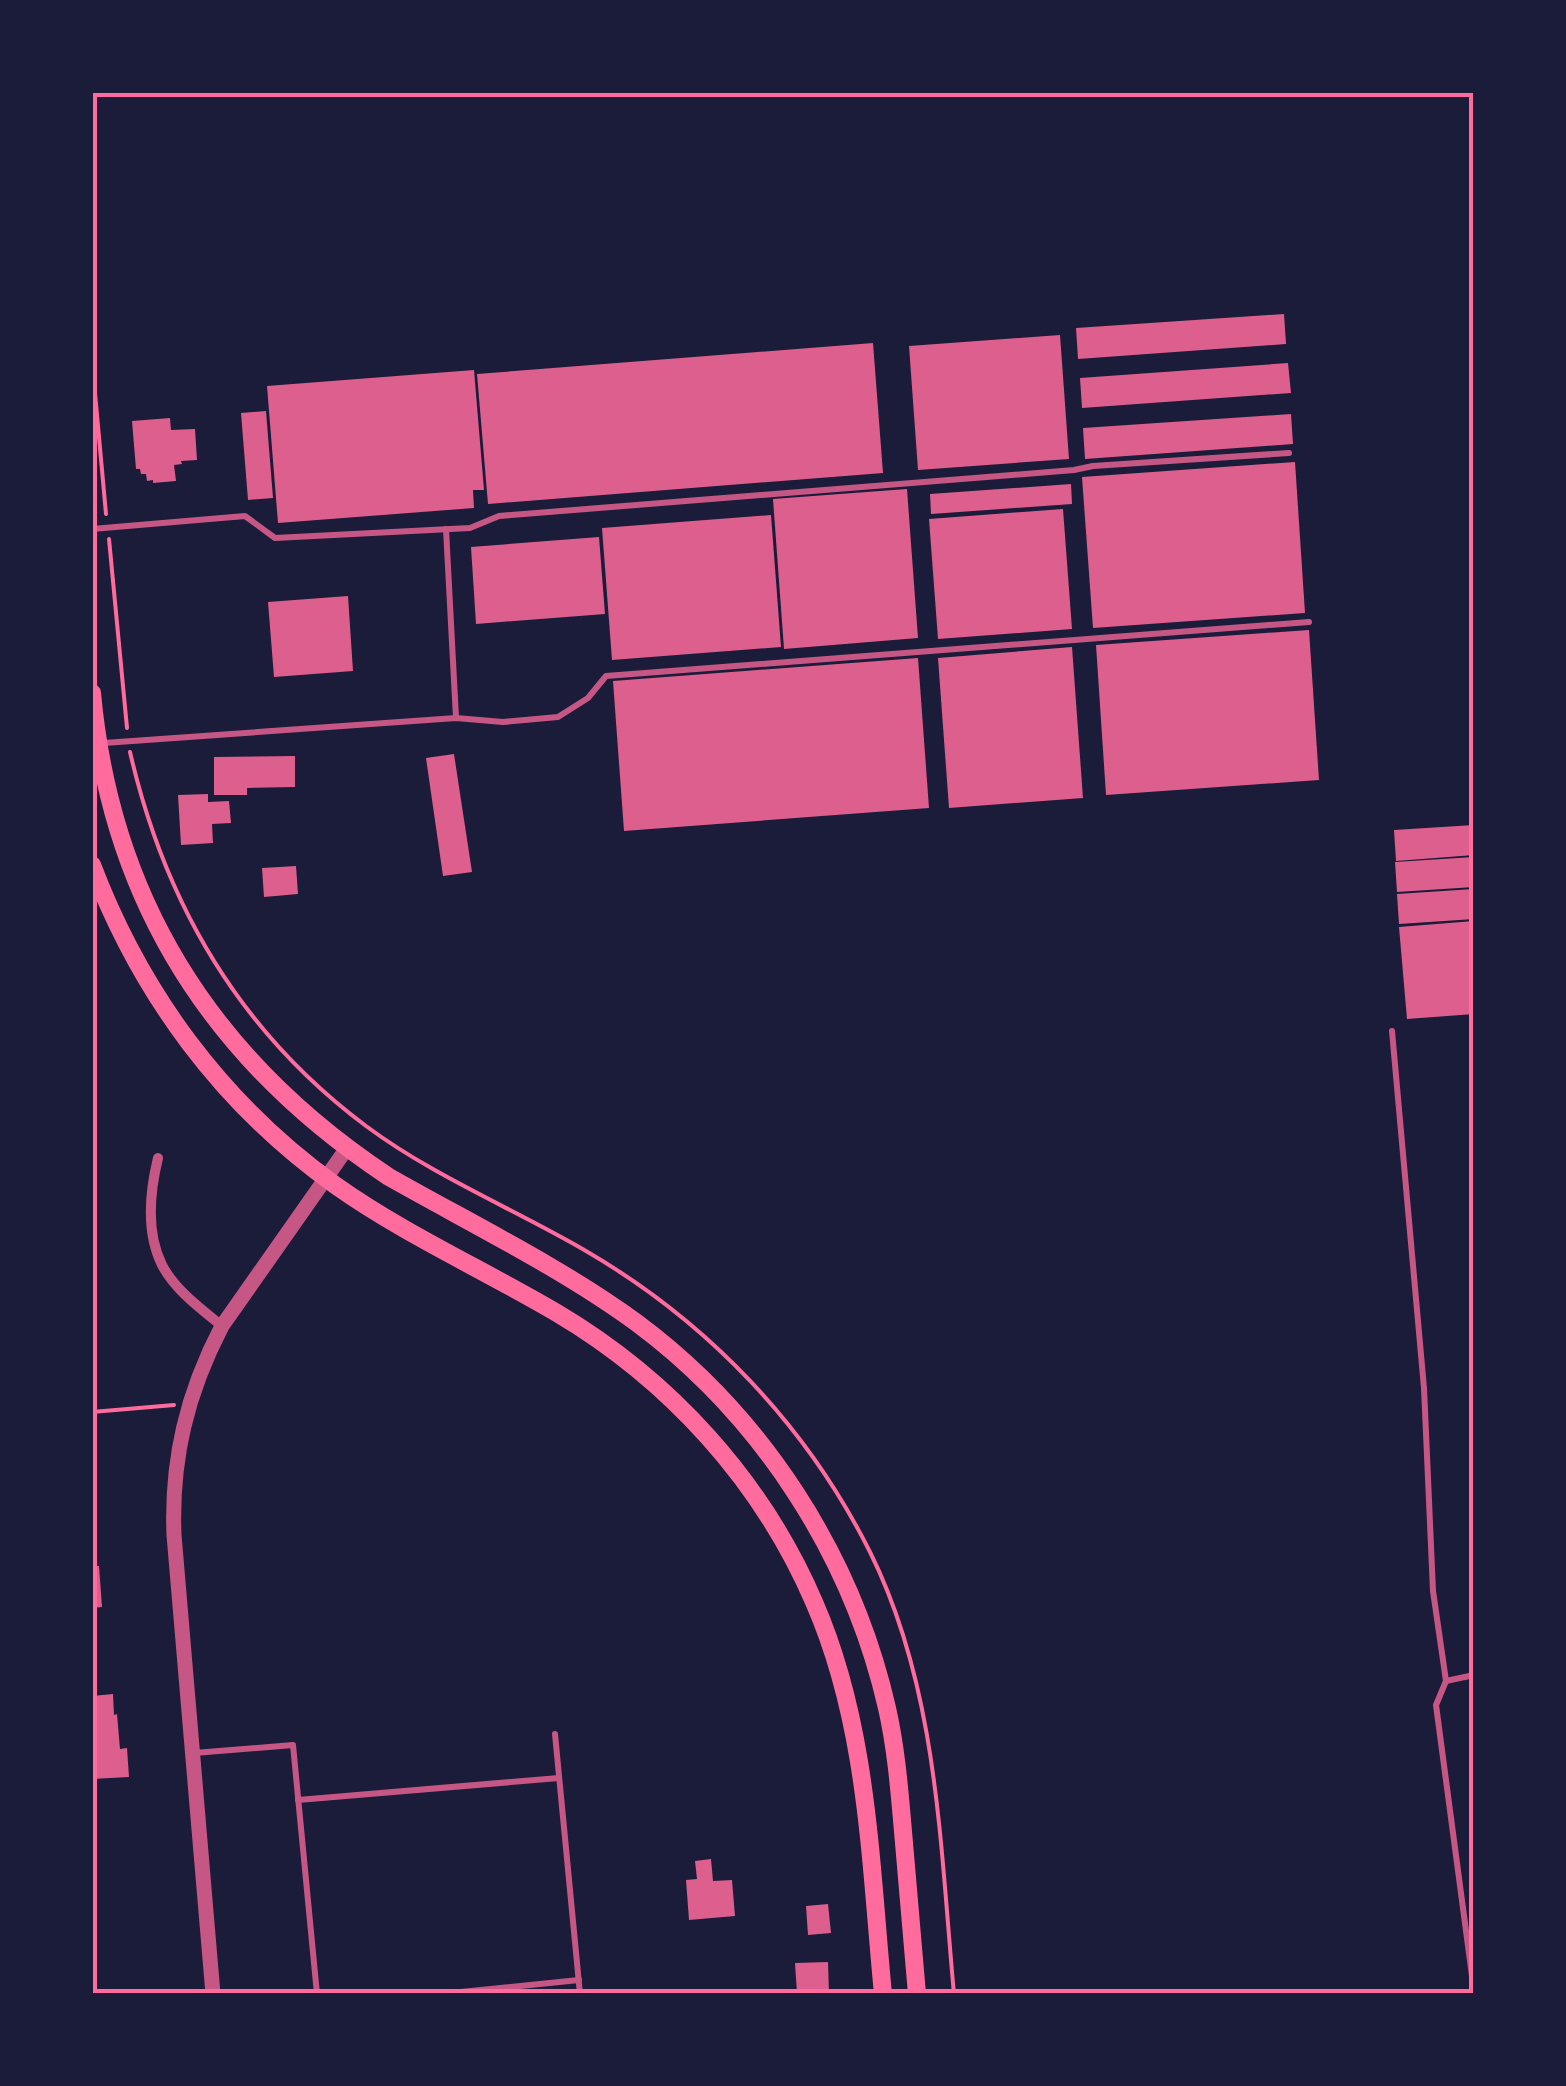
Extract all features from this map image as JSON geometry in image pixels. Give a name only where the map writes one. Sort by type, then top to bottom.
[{"type":"main road","points":[[92,693],[95,744],[124,849],[152,916],[187,978],[252,1063],[302,1113],[389,1177],[580,1285],[637,1323],[718,1394],[787,1479],[841,1574],[868,1641],[888,1711],[899,1782],[917,1994]]},
{"type":"main road","points":[[92,865],[120,932],[155,996],[197,1054],[245,1108],[326,1178],[371,1208],[559,1314],[618,1353],[697,1425],[764,1510],[814,1602],[844,1686],[862,1773],[883,1994]]},
{"type":"street","points":[[214,1994],[173,1510],[176,1464],[188,1404],[222,1326],[347,1148]]},
{"type":"street","points":[[158,1158],[151,1206],[161,1263],[201,1310],[222,1326]]},
{"type":"lane","points":[[92,529],[245,516],[274,538],[470,528],[500,516],[1289,452]]},
{"type":"lane","points":[[446,529],[456,718]]},
{"type":"lane","points":[[95,744],[456,718],[503,722],[558,717],[588,698],[606,676],[1308,622]]},
{"type":"lane","points":[[1392,1032],[1424,1388],[1433,1591],[1446,1681],[1436,1704],[1474,1991]]},
{"type":"lane","points":[[1446,1681],[1474,1675]]},
{"type":"lane","points":[[555,1734],[580,1994]]},
{"type":"lane","points":[[193,1753],[293,1745],[318,1994]]},
{"type":"lane","points":[[298,1800],[559,1778]]},
{"type":"lane","points":[[442,1994],[578,1980]]},
{"type":"path","points":[[92,360],[129,742],[151,832],[182,908],[218,970],[260,1027],[339,1105],[398,1148],[584,1250],[651,1292],[743,1371],[802,1442],[837,1492],[871,1555],[908,1652],[926,1724],[954,1994]]},
{"type":"path","points":[[92,1412],[188,1404]]},
{"type":"building","points":[[1284,314],[1286,344],[1078,359],[1076,328]]},
{"type":"building","points":[[1060,335],[1069,459],[918,470],[909,346]]},
{"type":"building","points":[[873,343],[883,473],[488,504],[477,374]]},
{"type":"building","points":[[1288,363],[1291,393],[1082,408],[1080,378]]},
{"type":"building","points":[[474,370],[484,490],[473,490],[474,508],[278,523],[267,386]]},
{"type":"building","points":[[266,411],[273,498],[248,500],[241,413]]},
{"type":"building","points":[[1291,414],[1293,444],[1085,459],[1083,428]]},
{"type":"building","points":[[170,418],[171,430],[195,429],[197,460],[174,465],[176,481],[153,483],[136,469],[132,421]]},
{"type":"building","points":[[1295,462],[1305,613],[1093,628],[1082,477]]},
{"type":"building","points":[[1071,484],[1072,504],[931,514],[930,494]]},
{"type":"building","points":[[907,489],[918,638],[784,649],[773,499]]},
{"type":"building","points":[[1063,509],[1072,629],[938,639],[929,519]]},
{"type":"building","points":[[771,515],[781,647],[612,660],[602,528]]},
{"type":"building","points":[[599,537],[605,614],[476,624],[471,547]]},
{"type":"building","points":[[348,596],[353,671],[274,677],[268,602]]},
{"type":"building","points":[[1309,630],[1319,780],[1106,795],[1096,645]]},
{"type":"building","points":[[1072,647],[1083,798],[949,808],[938,658]]},
{"type":"building","points":[[918,658],[929,808],[624,831],[613,681]]},
{"type":"building","points":[[454,754],[472,872],[443,876],[426,758]]},
{"type":"building","points":[[295,756],[295,787],[247,788],[247,795],[214,795],[214,757]]},
{"type":"building","points":[[208,794],[208,802],[229,801],[231,823],[212,824],[213,843],[181,845],[178,795]]},
{"type":"building","points":[[1474,825],[1474,855],[1396,861],[1394,830]]},
{"type":"building","points":[[1474,857],[1474,887],[1397,892],[1395,862]]},
{"type":"building","points":[[296,866],[298,894],[264,897],[262,868]]},
{"type":"building","points":[[1474,889],[1474,919],[1399,924],[1397,894]]},
{"type":"building","points":[[1474,921],[1474,1014],[1407,1019],[1399,927]]},
{"type":"building","points":[[92,1566],[99,1566],[102,1607],[92,1608]]},
{"type":"building","points":[[113,1694],[120,1749],[127,1748],[129,1777],[92,1779],[92,1696]]},
{"type":"building","points":[[711,1859],[713,1881],[732,1880],[735,1916],[689,1920],[686,1880],[697,1879],[695,1861]]},
{"type":"building","points":[[828,1904],[831,1933],[808,1935],[806,1906]]},
{"type":"building","points":[[828,1962],[829,1994],[797,1994],[795,1963]]}]
